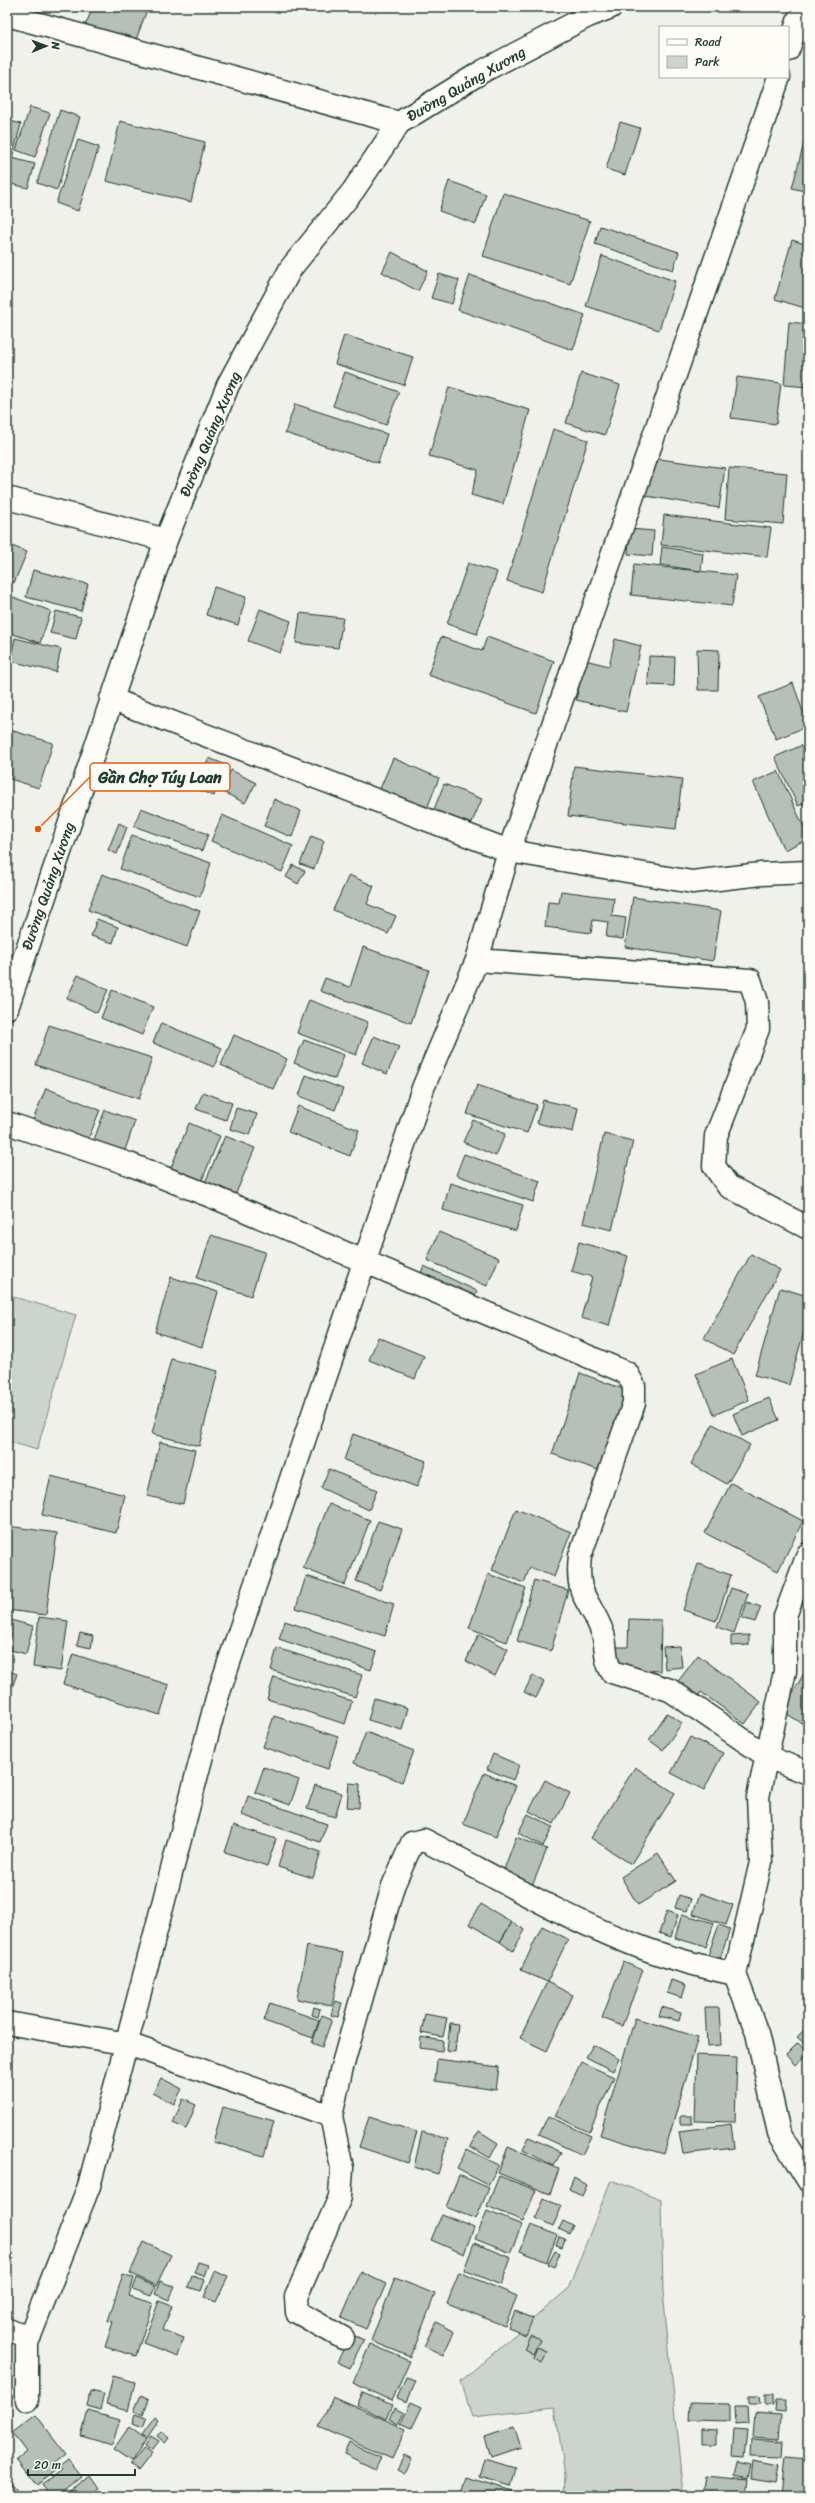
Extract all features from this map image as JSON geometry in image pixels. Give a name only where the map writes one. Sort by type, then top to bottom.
[{"type":"street","name":"Đường Quảng Xương","points":[[7,1008],[166,540],[228,385],[291,268],[353,191],[399,123],[483,71],[588,16],[611,7]]},
{"type":"street","points":[[789,47],[803,7]]},
{"type":"street","points":[[7,15],[399,123]]},
{"type":"street","points":[[27,2400],[27,2343],[89,2186],[128,2044],[218,1698],[423,1088],[477,960],[509,851],[778,78]]},
{"type":"street","points":[[7,498],[166,540]]},
{"type":"street","points":[[112,699],[509,851],[692,882],[761,874],[808,872]]},
{"type":"street","points":[[477,960],[750,980],[757,1002],[758,1029],[716,1136],[714,1166],[728,1186],[808,1228]]},
{"type":"street","points":[[7,1123],[129,1164],[364,1260],[627,1373],[631,1378],[636,1394],[634,1403],[580,1556],[578,1573],[583,1596],[600,1625],[604,1636],[607,1664],[612,1672],[670,1690],[768,1757],[808,1773]]},
{"type":"street","points":[[808,1554],[785,1616],[785,1670],[768,1757],[758,1798],[761,1862],[735,1974],[757,2033],[779,2133],[808,2180]]},
{"type":"street","points":[[343,2338],[297,2312],[296,2297],[340,2197],[342,2168],[331,2116],[341,2071],[393,1886],[412,1843],[424,1840],[589,1925],[630,1944],[686,1963],[735,1974]]},
{"type":"street","points":[[7,2023],[128,2044],[331,2116]]},
{"type":"street","points":[[7,2330],[30,2336]]},
{"type":"green space","points":[[7,1295],[76,1315],[37,1450],[7,1441]]},
{"type":"green space","points":[[611,2180],[661,2199],[663,2292],[682,2474],[680,2496],[564,2496],[565,2474],[555,2408],[472,2417],[461,2381],[568,2289]]},
{"type":"building","points":[[93,7],[148,7],[134,45],[85,26]]},
{"type":"building","points":[[30,107],[50,113],[35,157],[16,150]]},
{"type":"building","points":[[60,110],[80,117],[57,190],[37,183]]},
{"type":"building","points":[[7,120],[21,124],[12,158],[35,164],[28,188],[7,183]]},
{"type":"building","points":[[120,121],[205,142],[191,202],[106,181]]},
{"type":"building","points":[[620,122],[640,128],[625,175],[606,169]]},
{"type":"building","points":[[808,128],[808,192],[792,188]]},
{"type":"building","points":[[78,140],[99,147],[78,211],[56,203]]},
{"type":"building","points":[[449,181],[486,194],[476,224],[439,211]]},
{"type":"building","points":[[503,193],[590,221],[570,284],[483,256]]},
{"type":"building","points":[[600,226],[679,252],[673,270],[595,244]]},
{"type":"building","points":[[792,240],[808,245],[808,309],[775,299]]},
{"type":"building","points":[[392,252],[428,271],[418,291],[382,272]]},
{"type":"building","points":[[602,256],[675,281],[659,330],[586,306]]},
{"type":"building","points":[[439,274],[459,280],[452,304],[431,298]]},
{"type":"building","points":[[470,275],[585,315],[573,350],[458,310]]},
{"type":"building","points":[[789,322],[808,324],[808,387],[784,385]]},
{"type":"building","points":[[344,335],[413,357],[404,385],[335,364]]},
{"type":"building","points":[[345,372],[399,392],[386,425],[333,406]]},
{"type":"building","points":[[581,373],[620,385],[605,435],[566,423]]},
{"type":"building","points":[[737,377],[781,383],[776,424],[731,418]]},
{"type":"building","points":[[449,387],[530,410],[503,504],[471,495],[478,470],[429,456]]},
{"type":"building","points":[[295,404],[387,434],[378,463],[285,433]]},
{"type":"building","points":[[553,429],[588,440],[542,592],[507,581]]},
{"type":"building","points":[[652,458],[725,468],[719,508],[646,496]]},
{"type":"building","points":[[729,468],[787,473],[783,524],[725,519]]},
{"type":"building","points":[[664,515],[771,528],[767,557],[661,545]]},
{"type":"building","points":[[630,529],[654,531],[652,556],[628,554]]},
{"type":"building","points":[[7,544],[27,552],[14,583],[7,580]]},
{"type":"building","points":[[662,547],[703,553],[701,571],[660,565]]},
{"type":"building","points":[[468,563],[497,572],[477,634],[447,624]]},
{"type":"building","points":[[634,564],[736,575],[732,606],[631,595]]},
{"type":"building","points":[[33,570],[88,584],[81,611],[26,597]]},
{"type":"building","points":[[214,587],[246,597],[238,625],[206,615]]},
{"type":"building","points":[[7,595],[51,611],[40,643],[7,632]]},
{"type":"building","points":[[260,609],[291,621],[280,653],[248,641]]},
{"type":"building","points":[[56,611],[81,617],[76,639],[50,633]]},
{"type":"building","points":[[300,613],[343,618],[338,648],[296,643]]},
{"type":"building","points":[[441,637],[482,651],[487,637],[554,661],[536,713],[428,675]]},
{"type":"building","points":[[15,638],[61,649],[56,672],[10,661]]},
{"type":"building","points":[[615,639],[641,646],[626,712],[576,700],[585,660],[609,666]]},
{"type":"building","points":[[697,649],[719,650],[718,690],[698,690]]},
{"type":"building","points":[[649,656],[675,657],[674,686],[648,685]]},
{"type":"building","points":[[793,683],[808,726],[776,739],[759,697]]},
{"type":"building","points":[[7,729],[53,743],[39,788],[7,778]]},
{"type":"building","points":[[805,744],[808,751],[808,802],[798,806],[775,757]]},
{"type":"building","points":[[209,758],[226,765],[214,796],[196,789]]},
{"type":"building","points":[[393,758],[439,778],[426,811],[379,791]]},
{"type":"building","points":[[574,766],[682,779],[676,829],[568,816]]},
{"type":"building","points":[[231,770],[256,783],[245,803],[221,791]]},
{"type":"building","points":[[778,771],[808,836],[808,839],[784,850],[753,782]]},
{"type":"building","points":[[444,784],[482,799],[470,827],[433,812]]},
{"type":"building","points":[[274,799],[301,811],[292,837],[264,826]]},
{"type":"building","points":[[141,808],[208,834],[202,851],[134,826]]},
{"type":"building","points":[[222,815],[293,846],[282,872],[211,841]]},
{"type":"building","points":[[119,823],[127,827],[117,854],[108,850]]},
{"type":"building","points":[[132,835],[211,863],[200,897],[120,869]]},
{"type":"building","points":[[311,836],[324,841],[314,869],[300,864]]},
{"type":"building","points":[[293,865],[305,871],[298,884],[286,877]]},
{"type":"building","points":[[102,874],[200,911],[187,947],[88,910]]},
{"type":"building","points":[[349,875],[374,886],[367,904],[396,916],[388,934],[333,910]]},
{"type":"building","points":[[561,891],[614,898],[612,916],[626,918],[623,939],[606,937],[608,922],[593,920],[591,933],[545,927],[548,902],[559,903]]},
{"type":"building","points":[[633,897],[721,911],[713,961],[625,947]]},
{"type":"building","points":[[97,919],[118,927],[113,943],[91,936]]},
{"type":"building","points":[[363,947],[429,970],[411,1023],[320,991],[325,978],[350,987]]},
{"type":"building","points":[[78,975],[108,990],[97,1013],[67,998]]},
{"type":"building","points":[[112,990],[153,1007],[142,1035],[101,1018]]},
{"type":"building","points":[[309,1000],[368,1022],[356,1055],[297,1033]]},
{"type":"building","points":[[161,1023],[222,1048],[214,1067],[153,1043]]},
{"type":"building","points":[[49,1025],[152,1058],[139,1099],[36,1065]]},
{"type":"building","points":[[234,1035],[287,1059],[273,1089],[221,1065]]},
{"type":"building","points":[[374,1036],[399,1047],[387,1074],[362,1063]]},
{"type":"building","points":[[304,1040],[344,1055],[335,1079],[294,1063]]},
{"type":"building","points":[[306,1075],[343,1089],[335,1110],[299,1096]]},
{"type":"building","points":[[477,1085],[537,1105],[527,1133],[467,1114]]},
{"type":"building","points":[[46,1088],[100,1110],[85,1147],[31,1125]]},
{"type":"building","points":[[203,1092],[232,1103],[226,1120],[196,1109]]},
{"type":"building","points":[[543,1100],[578,1108],[573,1132],[537,1123]]},
{"type":"building","points":[[298,1106],[359,1130],[350,1156],[288,1132]]},
{"type":"building","points":[[236,1108],[257,1114],[250,1135],[230,1129]]},
{"type":"building","points":[[105,1110],[135,1121],[123,1156],[92,1145]]},
{"type":"building","points":[[473,1120],[505,1134],[496,1156],[463,1142]]},
{"type":"building","points":[[189,1123],[220,1136],[201,1183],[170,1170]]},
{"type":"building","points":[[604,1134],[633,1141],[612,1230],[583,1223]]},
{"type":"building","points":[[225,1136],[255,1148],[234,1198],[204,1185]]},
{"type":"building","points":[[464,1154],[540,1181],[533,1202],[456,1175]]},
{"type":"building","points":[[450,1183],[523,1205],[516,1231],[443,1210]]},
{"type":"building","points":[[439,1232],[499,1258],[487,1286],[427,1260]]},
{"type":"building","points":[[211,1235],[265,1252],[251,1296],[197,1278]]},
{"type":"building","points":[[579,1242],[628,1256],[609,1326],[581,1318],[592,1277],[571,1271]]},
{"type":"building","points":[[751,1254],[780,1270],[733,1355],[704,1338]]},
{"type":"building","points":[[424,1266],[477,1291],[471,1305],[418,1280]]},
{"type":"building","points":[[171,1277],[218,1292],[202,1347],[155,1332]]},
{"type":"building","points":[[780,1288],[808,1296],[808,1317],[789,1385],[755,1375]]},
{"type":"building","points":[[378,1337],[424,1356],[415,1379],[369,1360]]},
{"type":"building","points":[[171,1359],[218,1371],[199,1446],[152,1434]]},
{"type":"building","points":[[732,1359],[749,1400],[714,1415],[696,1374]]},
{"type":"building","points":[[580,1373],[629,1391],[601,1471],[552,1454]]},
{"type":"building","points":[[769,1398],[779,1420],[742,1436],[733,1414]]},
{"type":"building","points":[[713,1424],[750,1445],[727,1484],[691,1464]]},
{"type":"building","points":[[353,1434],[426,1461],[417,1487],[344,1460]]},
{"type":"building","points":[[160,1442],[195,1450],[183,1504],[147,1496]]},
{"type":"building","points":[[329,1469],[377,1490],[369,1510],[321,1488]]},
{"type":"building","points":[[51,1476],[125,1495],[116,1533],[42,1515]]},
{"type":"building","points":[[731,1483],[803,1521],[778,1571],[705,1533]]},
{"type":"building","points":[[329,1504],[370,1520],[345,1585],[303,1568]]},
{"type":"building","points":[[516,1509],[571,1532],[554,1577],[530,1567],[524,1583],[492,1570]]},
{"type":"building","points":[[378,1521],[402,1529],[380,1590],[356,1581]]},
{"type":"building","points":[[8,1526],[57,1533],[46,1615],[7,1610]]},
{"type":"building","points":[[698,1564],[731,1575],[716,1621],[683,1610]]},
{"type":"building","points":[[488,1574],[526,1588],[507,1642],[469,1628]]},
{"type":"building","points":[[306,1576],[394,1604],[385,1636],[296,1608]]},
{"type":"building","points":[[534,1580],[568,1590],[551,1651],[517,1641]]},
{"type":"building","points":[[731,1588],[748,1594],[734,1633],[717,1627]]},
{"type":"building","points":[[747,1602],[761,1607],[755,1622],[742,1618]]},
{"type":"building","points":[[39,1617],[68,1621],[61,1671],[33,1667]]},
{"type":"building","points":[[7,1619],[33,1626],[26,1654],[7,1649]]},
{"type":"building","points":[[629,1619],[661,1620],[660,1671],[615,1669],[615,1647],[628,1647]]},
{"type":"building","points":[[285,1621],[377,1652],[371,1670],[279,1639]]},
{"type":"building","points":[[80,1633],[93,1636],[91,1648],[77,1645]]},
{"type":"building","points":[[479,1634],[508,1649],[495,1676],[466,1661]]},
{"type":"building","points":[[749,1635],[749,1645],[731,1646],[731,1636]]},
{"type":"building","points":[[680,1646],[682,1667],[665,1669],[663,1647]]},
{"type":"building","points":[[277,1648],[362,1675],[355,1697],[271,1670]]},
{"type":"building","points":[[73,1654],[169,1685],[160,1715],[63,1684]]},
{"type":"building","points":[[698,1655],[761,1702],[745,1724],[701,1692],[693,1703],[673,1688]]},
{"type":"building","points":[[7,1670],[17,1674],[7,1701]]},
{"type":"building","points":[[806,1670],[808,1671],[808,1727],[782,1711]]},
{"type":"building","points":[[533,1675],[544,1682],[536,1698],[524,1692]]},
{"type":"building","points":[[274,1677],[352,1701],[345,1724],[267,1699]]},
{"type":"building","points":[[374,1698],[408,1708],[402,1730],[368,1720]]},
{"type":"building","points":[[667,1713],[682,1723],[663,1750],[649,1740]]},
{"type":"building","points":[[274,1716],[338,1737],[328,1769],[263,1747]]},
{"type":"building","points":[[366,1732],[414,1751],[402,1782],[354,1763]]},
{"type":"building","points":[[690,1737],[723,1753],[704,1790],[671,1773]]},
{"type":"building","points":[[493,1754],[519,1765],[513,1780],[487,1769]]},
{"type":"building","points":[[264,1767],[299,1780],[290,1805],[255,1792]]},
{"type":"building","points":[[635,1767],[675,1793],[631,1864],[591,1838]]},
{"type":"building","points":[[484,1773],[516,1786],[496,1837],[463,1824]]},
{"type":"building","points":[[545,1780],[570,1793],[554,1824],[529,1811]]},
{"type":"building","points":[[349,1783],[360,1784],[359,1808],[347,1807]]},
{"type":"building","points":[[315,1785],[342,1793],[335,1817],[307,1809]]},
{"type":"building","points":[[248,1796],[327,1824],[320,1842],[242,1815]]},
{"type":"building","points":[[528,1814],[553,1827],[543,1846],[518,1833]]},
{"type":"building","points":[[234,1825],[276,1839],[267,1866],[225,1852]]},
{"type":"building","points":[[516,1837],[547,1849],[533,1884],[503,1872]]},
{"type":"building","points":[[286,1840],[321,1852],[313,1878],[278,1867]]},
{"type":"building","points":[[658,1853],[676,1881],[638,1905],[621,1877]]},
{"type":"building","points":[[700,1893],[733,1905],[726,1925],[693,1914]]},
{"type":"building","points":[[679,1895],[691,1899],[687,1911],[675,1908]]},
{"type":"building","points":[[481,1904],[512,1922],[500,1942],[469,1924]]},
{"type":"building","points":[[667,1911],[678,1915],[671,1937],[659,1933]]},
{"type":"building","points":[[682,1914],[714,1923],[706,1947],[675,1938]]},
{"type":"building","points":[[512,1922],[525,1930],[513,1951],[500,1942]]},
{"type":"building","points":[[719,1925],[730,1929],[720,1959],[708,1955]]},
{"type":"building","points":[[542,1926],[568,1939],[547,1982],[521,1970]]},
{"type":"building","points":[[307,1946],[343,1953],[332,2006],[297,1999]]},
{"type":"building","points":[[623,1962],[643,1970],[622,2026],[602,2018]]},
{"type":"building","points":[[671,1980],[686,1985],[682,1998],[667,1993]]},
{"type":"building","points":[[547,1982],[573,1995],[547,2051],[520,2038]]},
{"type":"building","points":[[335,2001],[342,2003],[338,2017],[331,2015]]},
{"type":"building","points":[[270,2003],[319,2020],[313,2038],[264,2021]]},
{"type":"building","points":[[314,2007],[320,2009],[318,2017],[312,2015]]},
{"type":"building","points":[[662,2007],[681,2013],[679,2021],[659,2016]]},
{"type":"building","points":[[705,2008],[719,2008],[721,2045],[707,2046]]},
{"type":"building","points":[[425,2014],[447,2018],[443,2037],[421,2033]]},
{"type":"building","points":[[322,2015],[332,2019],[322,2047],[312,2043]]},
{"type":"building","points":[[635,2018],[698,2037],[664,2154],[600,2135]]},
{"type":"building","points":[[450,2023],[458,2024],[455,2052],[447,2051]]},
{"type":"building","points":[[808,2026],[808,2045],[807,2046],[797,2037]]},
{"type":"building","points":[[421,2037],[443,2041],[442,2051],[420,2048]]},
{"type":"building","points":[[798,2043],[808,2053],[795,2065],[786,2055]]},
{"type":"building","points":[[593,2045],[619,2059],[613,2071],[586,2057]]},
{"type":"building","points":[[697,2055],[737,2057],[735,2122],[695,2121]]},
{"type":"building","points":[[437,2059],[499,2067],[496,2090],[435,2081]]},
{"type":"building","points":[[581,2062],[614,2077],[589,2132],[555,2116]]},
{"type":"building","points":[[161,2078],[182,2089],[174,2104],[153,2093]]},
{"type":"building","points":[[183,2099],[196,2105],[186,2129],[173,2123]]},
{"type":"building","points":[[223,2107],[274,2121],[264,2156],[213,2142]]},
{"type":"building","points":[[548,2116],[591,2136],[582,2155],[539,2135]]},
{"type":"building","points":[[680,2116],[692,2116],[692,2124],[680,2124]]},
{"type":"building","points":[[369,2117],[417,2132],[408,2163],[359,2147]]},
{"type":"building","points":[[731,2124],[734,2148],[683,2154],[679,2131]]},
{"type":"building","points":[[479,2131],[498,2143],[490,2158],[470,2146]]},
{"type":"building","points":[[422,2132],[448,2139],[438,2174],[414,2167]]},
{"type":"building","points":[[529,2137],[561,2152],[554,2166],[523,2150]]},
{"type":"building","points":[[508,2147],[559,2169],[550,2194],[498,2173]]},
{"type":"building","points":[[467,2149],[499,2165],[488,2185],[457,2169]]},
{"type":"building","points":[[459,2175],[489,2188],[476,2219],[446,2207]]},
{"type":"building","points":[[499,2176],[536,2190],[523,2221],[487,2206]]},
{"type":"building","points":[[574,2177],[587,2185],[582,2196],[569,2189]]},
{"type":"building","points":[[544,2199],[562,2206],[553,2226],[536,2218]]},
{"type":"building","points":[[487,2211],[522,2225],[510,2253],[475,2239]]},
{"type":"building","points":[[442,2214],[474,2227],[464,2254],[431,2240]]},
{"type":"building","points":[[563,2221],[573,2226],[569,2234],[559,2229]]},
{"type":"building","points":[[531,2225],[557,2235],[547,2262],[520,2251]]},
{"type":"building","points":[[559,2237],[565,2239],[562,2247],[556,2245]]},
{"type":"building","points":[[144,2242],[171,2255],[156,2286],[130,2273]]},
{"type":"building","points":[[474,2243],[511,2258],[501,2285],[464,2270]]},
{"type":"building","points":[[555,2251],[560,2253],[554,2267],[548,2264]]},
{"type":"building","points":[[198,2262],[208,2265],[204,2276],[194,2273]]},
{"type":"building","points":[[215,2271],[228,2277],[216,2302],[204,2297]]},
{"type":"building","points":[[361,2272],[386,2284],[366,2329],[341,2318]]},
{"type":"building","points":[[459,2272],[517,2296],[505,2326],[447,2303]]},
{"type":"building","points":[[123,2274],[134,2278],[129,2296],[153,2303],[136,2356],[105,2347],[113,2322],[108,2321]]},
{"type":"building","points":[[192,2276],[205,2280],[201,2291],[188,2287]]},
{"type":"building","points":[[137,2278],[155,2287],[151,2296],[133,2289]]},
{"type":"building","points":[[395,2278],[435,2294],[411,2357],[371,2341]]},
{"type":"building","points":[[160,2281],[175,2287],[169,2300],[155,2294]]},
{"type":"building","points":[[159,2301],[172,2306],[163,2330],[184,2338],[177,2356],[143,2343]]},
{"type":"building","points":[[515,2311],[533,2318],[526,2335],[508,2328]]},
{"type":"building","points":[[436,2322],[454,2332],[443,2355],[424,2346]]},
{"type":"building","points":[[351,2334],[364,2340],[350,2368],[337,2362]]},
{"type":"building","points":[[530,2335],[540,2340],[533,2354],[524,2349]]},
{"type":"building","points":[[370,2344],[410,2361],[392,2401],[353,2383]]},
{"type":"building","points":[[537,2347],[547,2351],[542,2363],[533,2358]]},
{"type":"building","points":[[113,2376],[135,2382],[128,2411],[106,2405]]},
{"type":"building","points":[[406,2378],[416,2381],[407,2402],[397,2398]]},
{"type":"building","points":[[90,2391],[104,2394],[100,2410],[87,2406]]},
{"type":"building","points":[[363,2392],[392,2405],[386,2419],[357,2405]]},
{"type":"building","points":[[141,2395],[149,2399],[143,2415],[134,2411]]},
{"type":"building","points":[[765,2395],[773,2395],[773,2405],[765,2405]]},
{"type":"building","points":[[749,2396],[759,2396],[760,2404],[749,2404]]},
{"type":"building","points":[[333,2397],[406,2429],[392,2459],[319,2427]]},
{"type":"building","points":[[776,2400],[786,2400],[785,2412],[775,2411]]},
{"type":"building","points":[[411,2402],[422,2407],[412,2428],[401,2423]]},
{"type":"building","points":[[690,2403],[730,2404],[730,2421],[689,2420]]},
{"type":"building","points":[[735,2406],[747,2406],[748,2423],[736,2424]]},
{"type":"building","points":[[394,2408],[404,2413],[398,2424],[389,2419]]},
{"type":"building","points":[[88,2411],[120,2420],[112,2445],[81,2436]]},
{"type":"building","points":[[754,2413],[781,2415],[779,2439],[752,2437]]},
{"type":"building","points":[[135,2414],[146,2418],[142,2428],[132,2424]]},
{"type":"building","points":[[36,2415],[66,2454],[54,2464],[57,2469],[37,2485],[17,2459],[26,2452],[12,2433]]},
{"type":"building","points":[[155,2417],[159,2420],[147,2438],[142,2435]]},
{"type":"building","points":[[129,2427],[146,2439],[131,2462],[113,2450]]},
{"type":"building","points":[[514,2427],[521,2447],[491,2457],[485,2437]]},
{"type":"building","points":[[701,2429],[716,2430],[716,2445],[701,2445]]},
{"type":"building","points":[[734,2429],[747,2430],[744,2459],[732,2458]]},
{"type":"building","points":[[161,2431],[169,2438],[165,2443],[157,2436]]},
{"type":"building","points":[[151,2436],[159,2441],[152,2450],[145,2445]]},
{"type":"building","points":[[751,2439],[782,2441],[781,2458],[750,2457]]},
{"type":"building","points":[[349,2443],[381,2457],[375,2469],[344,2454]]},
{"type":"building","points":[[144,2447],[152,2453],[138,2471],[130,2465]]},
{"type":"building","points":[[404,2455],[412,2459],[405,2473],[397,2469]]},
{"type":"building","points":[[785,2457],[808,2459],[808,2496],[781,2496]]},
{"type":"building","points":[[484,2459],[516,2468],[511,2486],[479,2477]]},
{"type":"building","points":[[68,2460],[82,2477],[57,2496],[50,2496],[42,2485],[62,2470],[59,2467]]},
{"type":"building","points":[[753,2462],[779,2467],[776,2483],[751,2479]]},
{"type":"building","points":[[738,2463],[751,2466],[748,2479],[735,2476]]},
{"type":"building","points":[[90,2475],[99,2488],[93,2493],[95,2496],[62,2496]]},
{"type":"building","points":[[7,2476],[17,2491],[10,2496],[7,2496]]},
{"type":"building","points":[[706,2476],[748,2480],[746,2496],[703,2496]]},
{"type":"building","points":[[465,2477],[514,2491],[512,2496],[459,2496]]},
{"type":"place","name":"Gần Chợ Túy Loan","points":[[38,829]]}]
